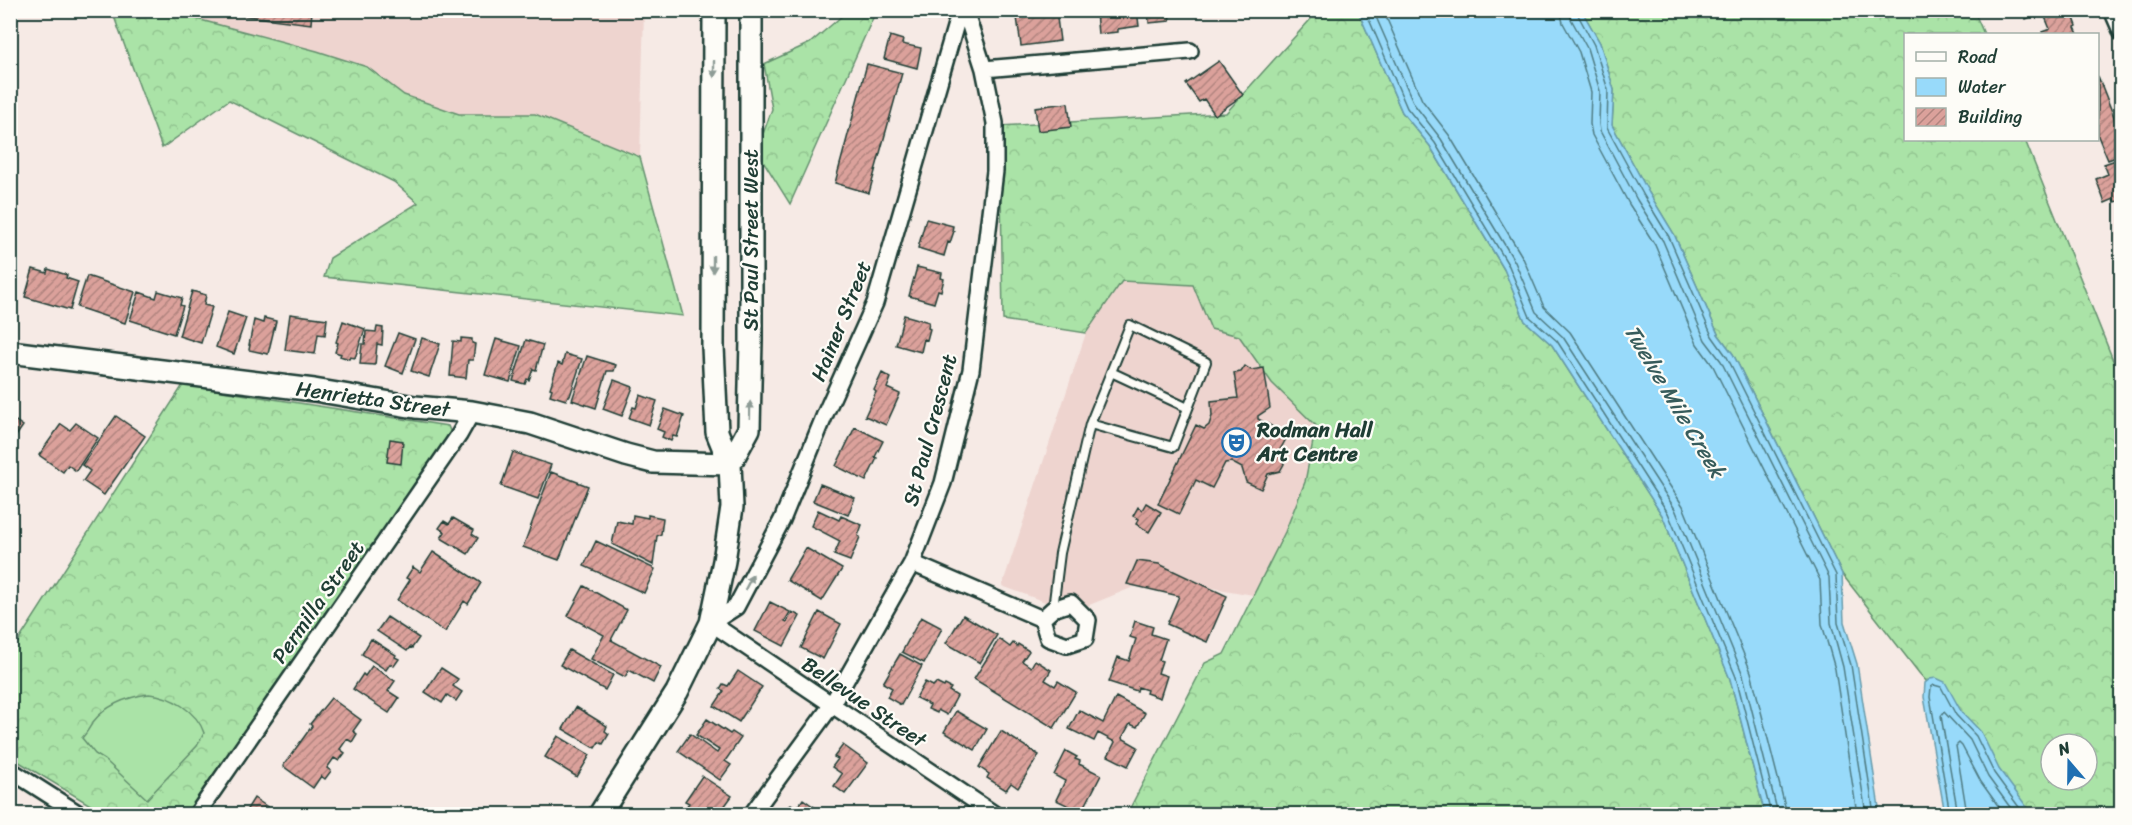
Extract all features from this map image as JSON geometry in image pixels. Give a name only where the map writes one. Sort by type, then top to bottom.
[{"type":"main road","name":"St Paul Street West","points":[[600,814],[677,692],[711,623],[732,507],[730,464],[717,432],[713,347],[714,10]]},
{"type":"main road","name":"St Paul Street West","points":[[730,464],[749,429],[751,10]]},
{"type":"main road","name":"Henrietta Street","points":[[10,352],[314,390],[415,407],[472,412],[530,423],[653,462],[730,464]]},
{"type":"street","name":"Hainer Street","points":[[711,623],[736,607],[782,520],[826,412],[875,303],[960,10]]},
{"type":"street","name":"St Paul Crescent","points":[[752,814],[831,706],[912,563],[943,483],[971,370],[995,171],[995,123],[984,69],[966,10]]},
{"type":"street","points":[[2112,10],[2121,33]]},
{"type":"street","points":[[984,69],[1190,51]]},
{"type":"street","name":"Permilla Street","points":[[196,814],[459,435],[472,412]]},
{"type":"street","points":[[912,563],[1047,614]]},
{"type":"street","name":"Bellevue Street","points":[[711,623],[994,814]]},
{"type":"street","points":[[10,770],[79,814]]},
{"type":"lane","points":[[1047,614],[1090,424],[1130,325],[1206,362],[1173,447],[1090,424]]},
{"type":"lane","points":[[1111,372],[1188,408]]},
{"type":"shaded area","points":[[167,11],[644,11],[640,157],[535,114],[460,114],[404,95],[367,67]]},
{"type":"shaded area","points":[[1122,281],[1193,285],[1211,329],[1239,336],[1272,383],[1317,426],[1305,482],[1285,532],[1253,595],[1156,578],[1072,612],[1002,586],[1086,333]]},
{"type":"green space","points":[[112,11],[167,11],[317,51],[367,67],[404,95],[459,114],[535,114],[640,157],[683,316],[324,277],[330,258],[418,203],[394,182],[229,100],[162,148]]},
{"type":"green space","points":[[842,11],[876,11],[790,204],[757,151],[772,109],[764,64],[810,43],[842,16]]},
{"type":"green space","points":[[1318,11],[1358,11],[1402,112],[1430,146],[1505,271],[1525,321],[1552,345],[1662,515],[1730,679],[1765,814],[1127,814],[1205,663],[1224,654],[1285,532],[1305,482],[1316,426],[1272,383],[1239,336],[1211,329],[1193,285],[1122,281],[1086,333],[1003,320],[1000,126],[1226,113]]},
{"type":"green space","points":[[1582,11],[1974,11],[1984,33],[1904,33],[1904,141],[2025,141],[2121,380],[2121,814],[2024,814],[1982,744],[1919,673],[1842,574],[1733,354],[1718,334],[1674,234],[1612,125],[1614,90],[1600,43]]},
{"type":"green space","points":[[183,385],[448,426],[451,433],[186,814],[105,814],[11,757],[10,654]]},
{"type":"green space","points":[[149,694],[166,698],[182,706],[196,718],[204,733],[197,746],[147,799],[105,760],[95,754],[82,738],[93,722],[111,706],[125,699]]},
{"type":"water","name":"Twelve Mile Creek","points":[[1358,11],[1582,11],[1600,43],[1614,90],[1612,125],[1674,234],[1718,334],[1733,354],[1842,574],[1844,622],[1857,664],[1880,814],[1765,814],[1730,679],[1662,515],[1552,345],[1525,321],[1504,269],[1430,146],[1402,112]]},
{"type":"water","points":[[1936,678],[1945,682],[1961,711],[1981,732],[1999,769],[2032,814],[1945,814],[1924,697],[1925,683]]},
{"type":"building","points":[[232,10],[312,10],[311,24],[232,14]]},
{"type":"building","points":[[1016,10],[1056,10],[1060,41],[1021,46]]},
{"type":"building","points":[[1107,10],[1137,10],[1139,26],[1118,29],[1118,32],[1098,34],[1096,13]]},
{"type":"building","points":[[1148,10],[1169,10],[1170,21],[1149,23]]},
{"type":"building","points":[[2023,10],[2071,10],[2078,33],[2042,33],[2050,29],[2043,12],[2026,19]]},
{"type":"building","points":[[890,36],[903,40],[902,44],[921,48],[917,68],[884,59]]},
{"type":"building","points":[[1219,61],[1243,95],[1215,115],[1204,99],[1199,102],[1186,84]]},
{"type":"building","points":[[867,64],[902,73],[869,193],[835,183]]},
{"type":"building","points":[[2099,79],[2122,137],[2122,155],[2108,160],[2099,138]]},
{"type":"building","points":[[1068,103],[1071,127],[1038,131],[1035,107]]},
{"type":"building","points":[[2119,159],[2122,166],[2122,200],[2115,202],[2114,199],[2105,203],[2096,179],[2108,174],[2104,164]]},
{"type":"building","points":[[926,219],[953,226],[952,231],[954,231],[944,256],[918,248]]},
{"type":"building","points":[[917,267],[942,273],[941,278],[944,279],[941,291],[938,290],[934,303],[909,296]]},
{"type":"building","points":[[33,269],[47,273],[48,269],[67,275],[66,278],[78,282],[70,310],[25,297]]},
{"type":"building","points":[[87,276],[135,292],[125,323],[77,307]]},
{"type":"building","points":[[158,291],[182,298],[180,305],[183,306],[174,334],[130,320],[139,292],[156,298]]},
{"type":"building","points":[[192,291],[206,295],[204,305],[212,307],[201,343],[179,336]]},
{"type":"building","points":[[228,312],[246,318],[234,354],[216,347]]},
{"type":"building","points":[[290,314],[327,319],[325,335],[318,334],[315,354],[285,350]]},
{"type":"building","points":[[904,315],[929,322],[928,328],[930,329],[927,340],[924,339],[921,352],[896,345]]},
{"type":"building","points":[[264,318],[276,321],[268,354],[249,350],[254,320],[263,323]]},
{"type":"building","points":[[343,321],[365,329],[355,358],[350,357],[349,359],[335,352]]},
{"type":"building","points":[[377,327],[383,328],[382,345],[377,344],[375,365],[360,364],[366,331],[376,332]]},
{"type":"building","points":[[398,333],[415,339],[403,373],[385,366]]},
{"type":"building","points":[[422,338],[440,344],[429,377],[411,371]]},
{"type":"building","points":[[461,338],[472,339],[472,343],[475,344],[473,360],[468,360],[466,378],[450,376],[453,341],[461,342]]},
{"type":"building","points":[[496,339],[521,346],[510,382],[485,375]]},
{"type":"building","points":[[526,340],[543,345],[536,370],[533,369],[525,384],[513,381]]},
{"type":"building","points":[[565,354],[582,359],[570,396],[566,400],[550,395],[558,363],[562,365]]},
{"type":"building","points":[[587,356],[616,365],[614,371],[607,371],[596,408],[572,400]]},
{"type":"building","name":"Rodman Hall Art Centre","points":[[1245,366],[1251,370],[1264,368],[1270,408],[1258,416],[1258,419],[1288,435],[1280,450],[1284,464],[1280,471],[1268,474],[1261,489],[1246,482],[1242,468],[1231,462],[1225,463],[1212,488],[1196,480],[1179,514],[1158,504],[1196,425],[1204,429],[1209,425],[1212,416],[1211,401],[1238,398],[1234,373],[1241,372]]},
{"type":"building","points":[[882,373],[891,378],[887,388],[900,394],[886,425],[865,416]]},
{"type":"building","points":[[614,380],[633,387],[622,416],[603,409]]},
{"type":"building","points":[[640,395],[657,401],[649,425],[629,418],[633,407],[636,408]]},
{"type":"building","points":[[665,409],[684,416],[677,437],[673,436],[671,441],[662,437],[664,432],[657,429]]},
{"type":"building","points":[[116,416],[145,436],[104,495],[83,481],[90,471],[82,465]]},
{"type":"building","points":[[10,417],[23,426],[10,445]]},
{"type":"building","points":[[76,423],[98,438],[76,471],[68,465],[63,472],[39,455],[61,424],[70,430]]},
{"type":"building","points":[[855,427],[883,441],[866,481],[836,466]]},
{"type":"building","points":[[390,439],[403,441],[401,464],[387,462]]},
{"type":"building","points":[[513,452],[551,465],[538,499],[501,486]]},
{"type":"building","points":[[551,472],[588,486],[559,560],[523,547]]},
{"type":"building","points":[[820,484],[855,498],[848,515],[813,501]]},
{"type":"building","points":[[1146,503],[1161,512],[1149,532],[1136,524],[1139,519],[1133,516],[1138,507],[1142,510]]},
{"type":"building","points":[[818,510],[839,520],[841,516],[862,525],[858,536],[860,537],[850,561],[834,555],[840,541],[811,526]]},
{"type":"building","points":[[633,515],[663,518],[661,534],[657,536],[653,565],[612,544],[617,521],[632,524]]},
{"type":"building","points":[[453,518],[474,530],[472,534],[478,538],[468,554],[441,538],[445,532],[439,528],[444,521],[449,524]]},
{"type":"building","points":[[596,541],[655,569],[644,593],[584,566]]},
{"type":"building","points":[[806,548],[842,569],[822,601],[787,580]]},
{"type":"building","points":[[433,552],[481,583],[468,604],[464,601],[445,632],[397,600],[410,580],[406,578],[413,567],[420,572]]},
{"type":"building","points":[[1137,561],[1159,564],[1227,596],[1207,642],[1167,624],[1179,596],[1127,584]]},
{"type":"building","points":[[584,586],[627,610],[611,640],[661,667],[653,683],[629,670],[625,677],[591,659],[604,635],[568,616]]},
{"type":"building","points":[[770,602],[790,612],[785,621],[787,622],[792,612],[800,616],[784,646],[755,631]]},
{"type":"building","points":[[819,612],[841,624],[823,659],[801,648]]},
{"type":"building","points":[[963,615],[997,635],[980,663],[946,643]]},
{"type":"building","points":[[387,617],[419,638],[412,648],[410,647],[407,651],[377,631]]},
{"type":"building","points":[[921,617],[942,628],[924,663],[902,652]]},
{"type":"building","points":[[1135,621],[1153,627],[1151,634],[1166,639],[1159,660],[1162,661],[1158,673],[1167,676],[1160,698],[1138,687],[1137,691],[1109,682],[1118,657],[1129,661],[1136,639],[1130,637]]},
{"type":"building","points":[[371,639],[396,655],[395,657],[399,659],[394,666],[390,664],[386,670],[362,654]]},
{"type":"building","points":[[999,639],[1010,647],[1013,643],[1017,646],[1018,644],[1029,651],[1022,661],[1031,667],[1035,660],[1051,670],[1045,680],[1055,686],[1058,681],[1076,692],[1054,728],[974,679]]},
{"type":"building","points":[[569,650],[613,675],[605,690],[560,665]]},
{"type":"building","points":[[900,654],[922,666],[901,705],[887,697],[892,688],[883,683]]},
{"type":"building","points":[[372,666],[395,681],[388,691],[399,698],[389,713],[353,689],[363,674],[365,676]]},
{"type":"building","points":[[441,668],[458,679],[453,686],[462,692],[456,701],[447,695],[442,703],[425,692]]},
{"type":"building","points":[[738,671],[762,687],[739,722],[714,706],[724,691],[720,689],[723,684],[728,686]]},
{"type":"building","points":[[925,682],[933,686],[936,683],[944,687],[945,685],[951,688],[949,691],[957,696],[947,715],[938,710],[937,713],[928,709],[930,705],[916,698]]},
{"type":"building","points":[[1116,697],[1145,713],[1137,727],[1130,724],[1122,738],[1138,747],[1128,766],[1108,756],[1115,742],[1098,733],[1094,741],[1069,729],[1079,710],[1103,723]]},
{"type":"building","points":[[331,698],[361,720],[353,731],[357,734],[352,742],[347,739],[340,749],[345,753],[339,761],[334,758],[327,768],[331,771],[325,779],[321,776],[313,788],[283,766],[312,726],[310,724]]},
{"type":"building","points":[[576,707],[607,726],[605,731],[609,734],[603,744],[599,742],[595,748],[563,729]]},
{"type":"building","points":[[956,711],[987,729],[975,750],[944,732]]},
{"type":"building","points":[[707,719],[730,734],[732,732],[741,738],[725,761],[731,765],[720,780],[678,751],[690,734],[717,753],[719,750],[696,735]]},
{"type":"building","points":[[1001,731],[1039,755],[1018,788],[1011,783],[1006,790],[987,778],[989,774],[979,767]]},
{"type":"building","points":[[558,736],[590,755],[577,777],[545,757]]},
{"type":"building","points":[[843,745],[868,763],[845,794],[834,786],[842,774],[832,767],[838,759],[834,757]]},
{"type":"building","points":[[1066,751],[1077,757],[1075,759],[1080,761],[1079,764],[1101,775],[1082,812],[1056,800],[1065,781],[1054,775]]},
{"type":"building","points":[[702,776],[732,796],[719,814],[681,814],[689,803],[685,801]]},
{"type":"building","points":[[254,798],[278,814],[244,814]]},
{"type":"building","points":[[803,799],[824,814],[785,813],[791,804],[797,808]]},
{"type":"place","name":"Rodman Hall Art Centre","points":[[1236,442]]}]
